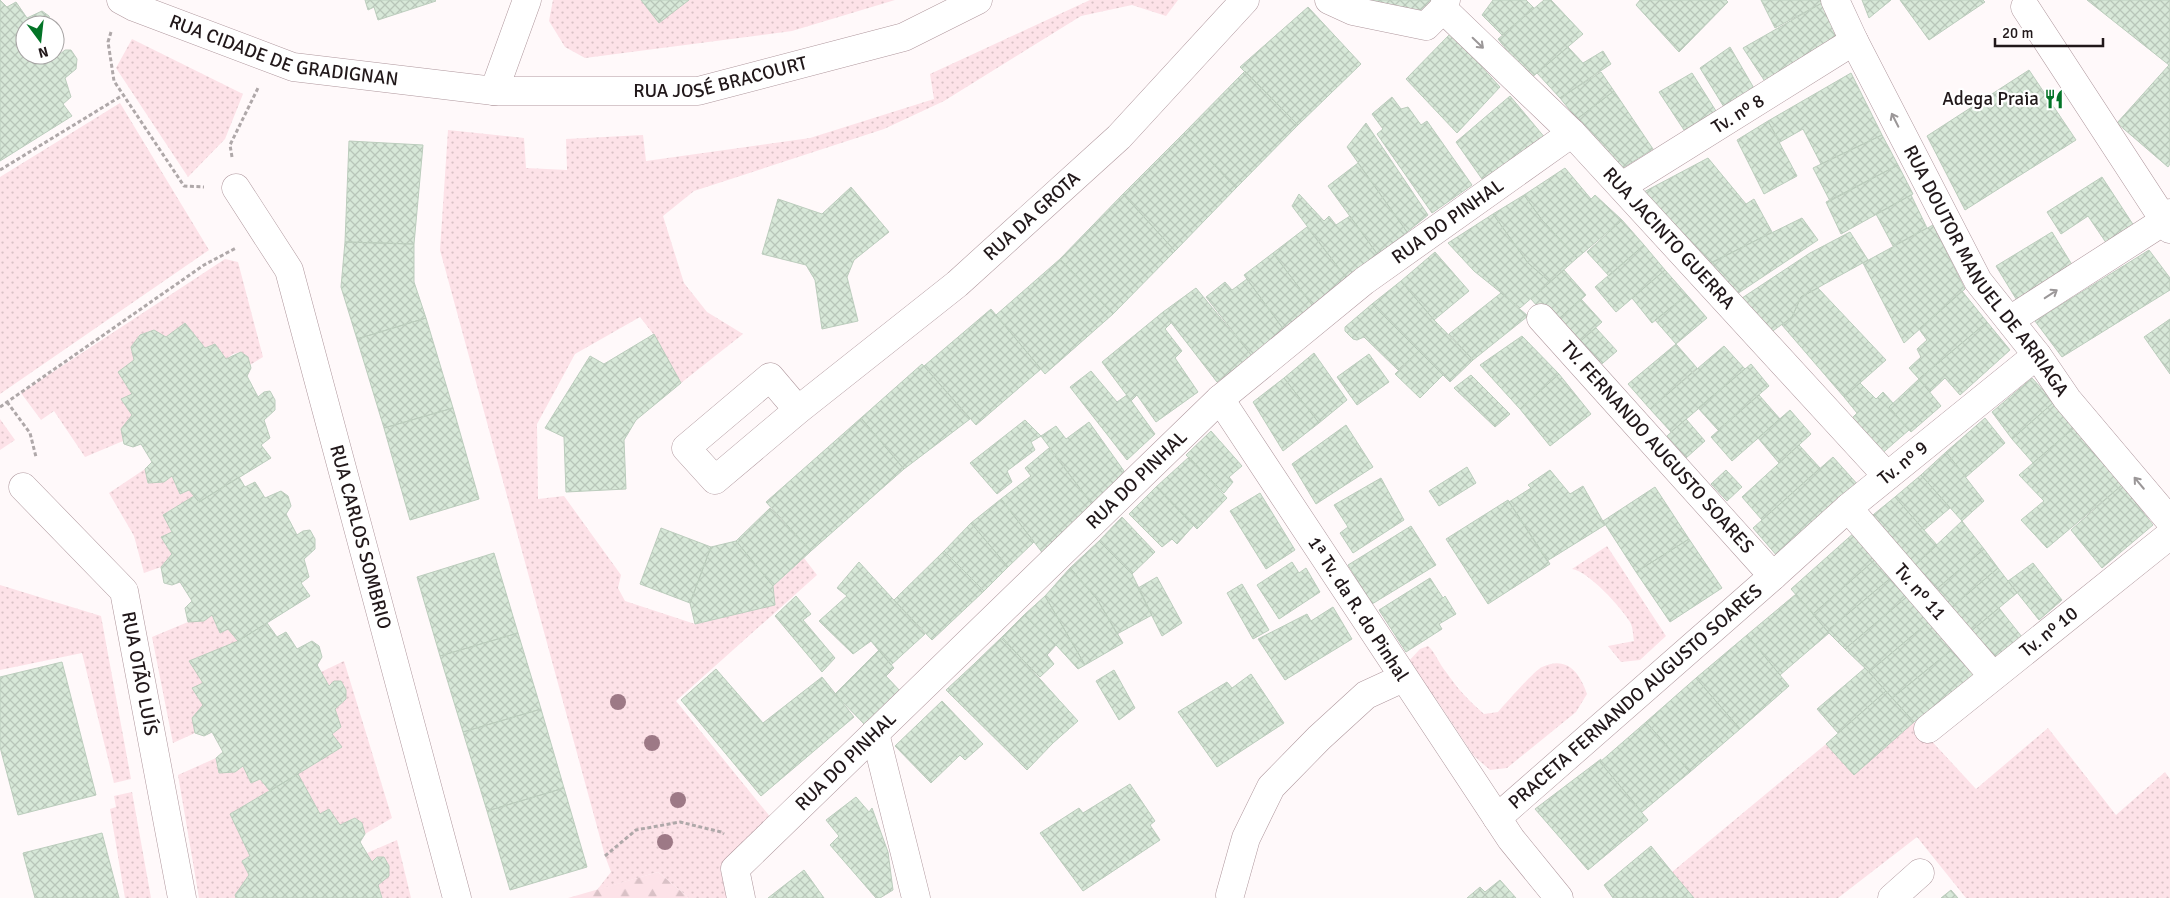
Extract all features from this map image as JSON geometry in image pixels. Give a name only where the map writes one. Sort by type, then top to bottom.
[{"type":"street","name":"RUA CIDADE DE GRADIGNAN","points":[[121,0],[134,7],[293,67],[451,86]]},
{"type":"street","points":[[494,92],[527,0]]},
{"type":"street","name":"RUA JOSÉ BRACOURT","points":[[451,86],[494,92],[698,91],[904,37],[978,0]]},
{"type":"street","name":"RUA DA GROTA","points":[[798,410],[956,284],[1119,137],[1245,0]]},
{"type":"street","points":[[1329,0],[1353,11],[1426,26],[1444,5]]},
{"type":"street","name":"RUA DOUTOR MANUEL DE ARRIAGA","points":[[1835,0],[1854,41],[1978,281],[2038,355],[2067,399],[2170,521]]},
{"type":"street","name":"RUA JACINTO GUERRA","points":[[1444,5],[1572,133],[1622,186],[1887,476]]},
{"type":"street","points":[[2010,320],[2168,221],[2025,7]]},
{"type":"street","name":"Tv. nº 8","points":[[1622,186],[1854,41]]},
{"type":"street","name":"RUA DO PINHAL","points":[[742,862],[1220,399],[1364,281],[1572,133]]},
{"type":"street","name":"RUA CARLOS SOMBRIO","points":[[236,188],[288,270],[457,898]]},
{"type":"street","name":"TV. FERNANDO AUGUSTO SOARES","points":[[1541,318],[1773,576]]},
{"type":"street","name":"Tv. nº 9","points":[[1773,576],[1848,508],[2038,355]]},
{"type":"street","name":"1ª Tv. da R. do Pinhal","points":[[1220,399],[1511,839],[1559,898]]},
{"type":"street","name":"RUA OTÃO LUÍS","points":[[23,488],[124,591],[182,898]]},
{"type":"street","name":"Tv. nº 11","points":[[1848,508],[1993,676]]},
{"type":"street","name":"Tv. nº 10","points":[[1928,730],[2170,535]]},
{"type":"street","name":"PRACETA FERNANDO AUGUSTO SOARES","points":[[1497,818],[1773,576]]},
{"type":"street","points":[[1230,895],[1246,838],[1271,787],[1366,695],[1403,678]]},
{"type":"street","points":[[875,733],[916,898]]},
{"type":"street","points":[[741,898],[742,862]]},
{"type":"street","points":[[1892,898],[1920,873]]},
{"type":"path","points":[[108,42],[114,81],[184,186]]},
{"type":"path","points":[[230,145],[255,93]]},
{"type":"path","points":[[0,170],[123,95]]},
{"type":"path","points":[[0,407],[204,265]]},
{"type":"path","points":[[7,402],[30,433]]},
{"type":"path","points":[[605,856],[636,830],[680,822],[721,832],[742,862]]},
{"type":"green space","points":[[553,0],[895,0],[792,31],[585,58],[565,47],[549,21]]},
{"type":"green space","points":[[1090,0],[1178,0],[1166,16],[1132,5],[1081,16],[944,101],[884,129],[694,191],[663,216],[684,283],[707,312],[743,334],[681,383],[654,335],[640,317],[575,354],[537,424],[538,499],[564,496],[621,575],[618,588],[625,601],[695,624],[775,605],[773,586],[804,558],[817,575],[676,701],[772,819],[720,869],[730,898],[689,898],[658,872],[597,890],[611,872],[605,856],[440,250],[448,130],[524,138],[526,168],[567,170],[566,139],[643,135],[646,161],[810,138],[934,99],[930,74]]},
{"type":"green space","points":[[132,39],[243,94],[225,139],[188,177],[116,68]]},
{"type":"green space","points":[[120,103],[209,250],[0,394],[0,177]]},
{"type":"green space","points":[[225,259],[238,262],[263,357],[250,365],[248,357],[241,352],[233,354],[226,359],[215,344],[205,348],[185,323],[166,337],[154,330],[140,335],[131,347],[134,360],[132,394],[122,399],[132,415],[122,429],[123,441],[85,457],[54,411],[41,420],[21,393]]},
{"type":"green space","points":[[0,419],[15,440],[0,450]]},
{"type":"green space","points":[[145,469],[148,483],[164,482],[172,476],[180,494],[189,490],[194,496],[163,515],[172,532],[162,537],[172,554],[161,567],[144,573],[134,536],[109,493]]},
{"type":"green space","points":[[1607,546],[1666,636],[1640,660],[1621,662],[1608,646],[1634,641],[1631,624],[1626,615],[1604,591],[1587,576],[1572,569]]},
{"type":"green space","points":[[0,585],[101,616],[131,779],[114,783],[82,653],[0,670]]},
{"type":"green space","points":[[212,615],[220,633],[228,629],[238,641],[203,683],[203,705],[192,718],[195,733],[173,743],[152,637],[188,622],[204,621]]},
{"type":"green space","points":[[1428,646],[1459,689],[1484,714],[1498,712],[1533,674],[1542,667],[1551,664],[1559,663],[1571,668],[1581,679],[1587,694],[1576,712],[1507,768],[1490,770],[1474,756],[1436,699],[1407,663],[1420,649]]},
{"type":"green space","points":[[344,661],[392,818],[365,834],[362,823],[355,818],[340,825],[329,809],[320,814],[298,774],[342,747],[332,734],[341,727],[335,709],[346,699],[346,690],[341,681],[335,681],[329,686],[321,672]]},
{"type":"green space","points":[[1914,722],[1976,789],[2048,728],[2116,815],[2165,772],[2170,779],[2170,898],[1966,898],[1917,837],[1838,898],[1694,898],[1672,872],[1826,744],[1854,775]]},
{"type":"green space","points":[[216,758],[219,773],[243,766],[251,783],[260,779],[270,791],[230,814],[250,856],[242,861],[249,875],[235,895],[236,898],[199,898],[178,775]]},
{"type":"green space","points":[[132,792],[151,898],[125,898],[110,809],[116,807],[114,796]]},
{"type":"green space","points":[[397,840],[411,898],[382,898],[378,885],[389,876],[389,866],[384,857],[377,857],[372,862],[367,853]]},
{"type":"green space","points":[[658,872],[689,898],[568,898]]},
{"type":"building","points":[[0,0],[7,7],[16,2],[25,15],[15,15],[15,65],[65,65],[65,50],[71,50],[77,59],[76,69],[65,78],[71,97],[63,104],[72,116],[0,161]]},
{"type":"building","points":[[365,0],[436,1],[378,20],[374,7],[368,10]]},
{"type":"building","points":[[641,0],[689,0],[659,23]]},
{"type":"building","points":[[1370,0],[1432,0],[1425,18],[1369,3]]},
{"type":"building","points":[[1493,0],[1526,0],[1534,8],[1502,35],[1482,15]]},
{"type":"building","points":[[1544,0],[1551,0],[1583,34],[1530,79],[1498,39]]},
{"type":"building","points":[[1640,0],[1726,0],[1728,2],[1679,52],[1636,5]]},
{"type":"building","points":[[1761,0],[1820,0],[1822,3],[1775,28]]},
{"type":"building","points":[[1862,0],[1891,0],[1869,18]]},
{"type":"building","points":[[1900,0],[1983,0],[1985,2],[1929,40]]},
{"type":"building","points":[[2087,0],[2170,0],[2170,164],[2168,167],[2117,123],[2169,65]]},
{"type":"building","points":[[1822,3],[1838,39],[1766,83],[1743,48]]},
{"type":"building","points":[[1308,7],[1361,64],[1298,125],[1240,67]]},
{"type":"building","points":[[42,11],[48,15],[33,15]]},
{"type":"building","points":[[1451,33],[1500,87],[1457,133],[1406,79]]},
{"type":"building","points":[[1568,47],[1583,63],[1603,51],[1611,64],[1560,98],[1537,73]]},
{"type":"building","points":[[1730,47],[1755,90],[1724,107],[1700,68]]},
{"type":"building","points":[[2029,70],[2076,140],[1965,210],[1927,136]]},
{"type":"building","points":[[1245,71],[1298,125],[1236,188],[1184,133]]},
{"type":"building","points":[[1601,72],[1614,91],[1577,119],[1560,98]]},
{"type":"building","points":[[1692,73],[1716,111],[1684,130],[1659,92]]},
{"type":"building","points":[[1851,73],[1882,135],[1821,164],[1803,129],[1780,142],[1768,121]]},
{"type":"building","points":[[1614,91],[1653,149],[1621,169],[1577,119]]},
{"type":"building","points":[[1510,96],[1546,139],[1482,179],[1456,142]]},
{"type":"building","points":[[1392,97],[1401,109],[1408,107],[1421,125],[1427,121],[1472,185],[1432,213],[1377,134],[1383,129],[1372,114]]},
{"type":"building","points":[[1768,121],[1797,176],[1764,194],[1737,140]]},
{"type":"building","points":[[1366,123],[1428,215],[1407,232],[1347,147]]},
{"type":"building","points":[[1184,133],[1236,188],[1175,251],[1123,194]]},
{"type":"building","points":[[1882,135],[1898,165],[1830,201],[1813,168]]},
{"type":"building","points":[[349,141],[423,145],[414,244],[345,242]]},
{"type":"building","points":[[1708,158],[1746,204],[1754,199],[1772,232],[1706,266],[1640,194]]},
{"type":"building","points":[[1358,163],[1407,232],[1378,255],[1328,186]]},
{"type":"building","points":[[1898,165],[1913,194],[1841,234],[1826,202]]},
{"type":"building","points":[[1565,168],[1591,199],[1595,195],[1622,220],[1577,258],[1542,220],[1524,195]]},
{"type":"building","points":[[2102,177],[2136,229],[2109,247],[2088,216],[2061,234],[2047,212]]},
{"type":"building","points":[[851,187],[889,232],[854,260],[847,277],[858,321],[822,329],[815,280],[806,265],[762,254],[778,199],[822,214]]},
{"type":"building","points":[[1123,194],[1175,251],[1113,314],[1060,259]]},
{"type":"building","points":[[1299,194],[1324,221],[1329,216],[1336,225],[1350,216],[1378,255],[1347,279],[1292,206]]},
{"type":"building","points":[[1524,195],[1542,220],[1577,258],[1550,282],[1528,263],[1493,214]]},
{"type":"building","points":[[1911,195],[1927,228],[1893,246],[1876,214]]},
{"type":"building","points":[[1493,214],[1528,263],[1550,282],[1520,308],[1474,271],[1448,243]]},
{"type":"building","points":[[1802,218],[1818,240],[1737,294],[1708,264]]},
{"type":"building","points":[[1622,220],[1644,245],[1609,276],[1587,252]]},
{"type":"building","points":[[1933,225],[1965,289],[1904,343],[1863,263]]},
{"type":"building","points":[[1307,227],[1347,279],[1313,306],[1273,253]]},
{"type":"building","points":[[1850,232],[1868,260],[1801,297],[1792,317],[1770,333],[1739,300],[1810,253]]},
{"type":"building","points":[[2052,232],[2074,268],[2018,302],[1996,266]]},
{"type":"building","points":[[345,242],[414,244],[414,282],[426,318],[357,339],[341,287]]},
{"type":"building","points":[[1644,245],[1665,270],[1616,312],[1595,287]]},
{"type":"building","points":[[2149,250],[2170,278],[2170,290],[2062,357],[2035,321]]},
{"type":"building","points":[[1435,252],[1469,291],[1434,320],[1401,281]]},
{"type":"building","points":[[1273,253],[1313,306],[1284,330],[1244,275]]},
{"type":"building","points":[[1060,259],[1113,314],[1045,374],[996,315]]},
{"type":"building","points":[[1564,270],[1586,295],[1553,324],[1531,299]]},
{"type":"building","points":[[1665,270],[1687,295],[1652,323],[1632,298]]},
{"type":"building","points":[[1247,279],[1284,330],[1252,356],[1206,297],[1225,282],[1232,290]]},
{"type":"building","points":[[1401,281],[1434,320],[1473,360],[1450,382],[1372,304]]},
{"type":"building","points":[[1196,288],[1252,356],[1217,382],[1163,312]]},
{"type":"building","points":[[1818,288],[1886,360],[1844,397],[1782,325],[1792,317],[1801,297]]},
{"type":"building","points":[[1962,291],[1987,322],[1919,379],[1909,368],[1921,357],[1917,349],[1927,340],[1919,329]]},
{"type":"building","points":[[1501,293],[1528,316],[1473,360],[1449,334]]},
{"type":"building","points":[[1687,295],[1707,318],[1676,344],[1655,320]]},
{"type":"building","points":[[1581,299],[1602,322],[1576,345],[1553,324]]},
{"type":"building","points":[[1372,304],[1419,351],[1398,370],[1364,337],[1357,340],[1353,339],[1345,331],[1345,327]]},
{"type":"building","points":[[991,309],[1041,369],[976,425],[924,366]]},
{"type":"building","points":[[1163,312],[1171,323],[1165,329],[1182,351],[1175,358],[1198,392],[1156,422],[1137,395],[1131,401],[1102,362]]},
{"type":"building","points":[[426,318],[453,408],[384,428],[357,339]]},
{"type":"building","points":[[2170,319],[2170,374],[2144,337]]},
{"type":"building","points":[[1987,322],[2010,350],[1960,395],[1945,378],[1930,392],[1919,379]]},
{"type":"building","points":[[185,323],[205,348],[215,344],[226,359],[241,352],[248,357],[251,368],[247,376],[258,397],[264,392],[270,391],[275,400],[275,410],[264,420],[270,438],[261,445],[271,458],[199,502],[189,490],[180,494],[172,476],[164,482],[148,483],[145,469],[152,462],[141,444],[133,447],[124,444],[121,429],[132,415],[121,399],[132,394],[118,372],[134,360],[131,347],[140,335],[154,330],[166,337]]},
{"type":"building","points":[[1596,328],[1617,351],[1597,368],[1576,345]]},
{"type":"building","points":[[654,334],[681,383],[636,420],[624,440],[626,489],[566,492],[564,437],[545,428],[590,356],[604,364]]},
{"type":"building","points":[[1522,336],[1559,374],[1520,409],[1480,365]]},
{"type":"building","points":[[1676,344],[1697,368],[1650,409],[1628,384]]},
{"type":"building","points":[[1724,346],[1745,369],[1671,432],[1650,409]]},
{"type":"building","points":[[1419,351],[1443,375],[1420,398],[1395,374]]},
{"type":"building","points":[[1314,353],[1347,400],[1319,423],[1284,378]]},
{"type":"building","points":[[1369,354],[1389,382],[1357,405],[1337,377]]},
{"type":"building","points":[[922,364],[970,419],[904,469],[861,418]]},
{"type":"building","points":[[1751,364],[1769,386],[1718,430],[1698,408]]},
{"type":"building","points":[[1091,371],[1117,402],[1127,395],[1155,434],[1127,460],[1070,387]]},
{"type":"building","points":[[1559,374],[1591,414],[1550,446],[1520,409]]},
{"type":"building","points":[[1471,375],[1510,414],[1495,427],[1454,388]]},
{"type":"building","points":[[1284,378],[1319,423],[1283,451],[1253,402]]},
{"type":"building","points":[[2032,378],[2054,402],[2012,439],[1992,412]]},
{"type":"building","points":[[1919,379],[1941,406],[1911,432],[1889,407]]},
{"type":"building","points":[[1860,383],[1876,399],[1883,392],[1893,403],[1889,407],[1909,430],[1879,456],[1848,422],[1857,413],[1844,397]]},
{"type":"building","points":[[1759,395],[1780,419],[1732,461],[1711,437]]},
{"type":"building","points":[[2054,402],[2075,427],[2033,463],[2012,439]]},
{"type":"building","points":[[453,408],[479,499],[410,520],[384,428]]},
{"type":"building","points":[[1790,410],[1811,434],[1779,463],[1758,438]]},
{"type":"building","points":[[861,418],[904,469],[811,551],[766,502]]},
{"type":"building","points":[[1985,418],[2005,443],[1966,477],[1946,452]]},
{"type":"building","points":[[1686,419],[1705,441],[1686,458],[1667,436]]},
{"type":"building","points":[[1025,420],[1041,436],[1031,442],[1035,450],[1007,471],[1012,482],[997,494],[970,463]]},
{"type":"building","points":[[1089,422],[1124,471],[1094,507],[1041,436],[1056,426],[1066,439]]},
{"type":"building","points":[[1346,425],[1373,467],[1316,504],[1292,464]]},
{"type":"building","points":[[2075,427],[2122,485],[2047,548],[2021,520],[2044,501],[2019,475]]},
{"type":"building","points":[[1211,431],[1242,466],[1229,477],[1233,482],[1224,493],[1186,455]]},
{"type":"building","points":[[1799,445],[1820,468],[1762,520],[1742,497]]},
{"type":"building","points":[[1049,448],[1094,507],[1044,555],[1001,499],[1031,476],[1025,468]]},
{"type":"building","points":[[1946,452],[1984,501],[1962,521],[1921,475]]},
{"type":"building","points":[[1189,457],[1227,498],[1197,529],[1156,487]]},
{"type":"building","points":[[1833,457],[1859,486],[1778,557],[1753,528]]},
{"type":"building","points":[[1467,467],[1476,483],[1439,506],[1429,491]]},
{"type":"building","points":[[1550,470],[1570,494],[1583,486],[1605,525],[1547,561],[1509,502],[1531,488],[1528,485]]},
{"type":"building","points":[[1726,470],[1742,487],[1727,501],[1711,484]]},
{"type":"building","points":[[1921,475],[1950,508],[1924,530],[1895,497]]},
{"type":"building","points":[[239,477],[245,487],[255,482],[265,498],[281,491],[288,496],[291,506],[286,514],[297,535],[303,531],[310,530],[315,539],[315,549],[304,559],[309,577],[301,583],[310,596],[238,641],[228,629],[220,633],[212,615],[204,621],[188,622],[185,608],[192,601],[180,582],[172,585],[164,583],[161,567],[172,554],[161,537],[172,532],[163,515],[194,496],[199,502]]},
{"type":"building","points":[[1381,478],[1404,520],[1353,553],[1340,533],[1348,527],[1334,505]]},
{"type":"building","points":[[2122,485],[2153,525],[2102,568],[2071,530]]},
{"type":"building","points":[[1156,487],[1194,525],[1177,544],[1172,539],[1162,547],[1129,514]]},
{"type":"building","points":[[1655,487],[1689,539],[1636,572],[1603,521]]},
{"type":"building","points":[[1260,493],[1295,550],[1266,569],[1230,511]]},
{"type":"building","points":[[1895,497],[1937,545],[1911,569],[1868,519]]},
{"type":"building","points":[[1001,499],[1034,542],[1008,567],[971,523]]},
{"type":"building","points":[[1508,500],[1550,564],[1488,604],[1446,539]]},
{"type":"building","points":[[770,508],[811,551],[773,586],[736,541]]},
{"type":"building","points":[[1122,517],[1155,552],[1132,574],[1099,541]]},
{"type":"building","points":[[1962,521],[1984,549],[1928,596],[1911,569]]},
{"type":"building","points":[[971,523],[1008,567],[984,591],[944,551]]},
{"type":"building","points":[[1411,526],[1436,565],[1372,604],[1348,565]]},
{"type":"building","points":[[661,528],[711,547],[690,603],[640,584]]},
{"type":"building","points":[[1855,532],[1878,557],[1813,614],[1791,589]]},
{"type":"building","points":[[1689,539],[1722,588],[1670,622],[1636,572]]},
{"type":"building","points":[[736,541],[773,586],[775,605],[695,624],[690,603],[711,547]]},
{"type":"building","points":[[1099,541],[1132,574],[1152,615],[1117,634],[1097,599],[1070,568]]},
{"type":"building","points":[[1984,549],[1998,568],[1946,612],[1931,594]]},
{"type":"building","points":[[944,551],[984,591],[932,640],[894,600]]},
{"type":"building","points":[[494,553],[518,633],[440,656],[417,577]]},
{"type":"building","points":[[1878,557],[1893,576],[1827,631],[1813,614]]},
{"type":"building","points":[[859,562],[925,634],[891,665],[871,641],[853,654],[819,621],[847,596],[837,588]]},
{"type":"building","points":[[1292,562],[1299,573],[1306,568],[1320,592],[1279,619],[1257,585]]},
{"type":"building","points":[[2033,563],[2062,600],[2039,620],[2008,581]]},
{"type":"building","points":[[1070,568],[1097,599],[1123,643],[1085,665],[1045,596]]},
{"type":"building","points":[[1998,568],[2017,593],[1965,636],[1946,612]]},
{"type":"building","points":[[1893,576],[1909,595],[1845,649],[1827,631]]},
{"type":"building","points":[[1157,577],[1182,623],[1162,636],[1138,588]]},
{"type":"building","points":[[1430,578],[1443,598],[1445,596],[1456,614],[1439,624],[1442,629],[1406,652],[1379,610]]},
{"type":"building","points":[[1242,584],[1269,630],[1253,639],[1227,593]]},
{"type":"building","points":[[1796,594],[1829,633],[1780,675],[1747,635]]},
{"type":"building","points":[[1909,595],[1931,620],[1869,672],[1845,649]]},
{"type":"building","points":[[796,596],[811,614],[803,620],[835,658],[822,672],[775,616]]},
{"type":"building","points":[[1045,596],[1085,665],[1078,669],[1024,615]]},
{"type":"building","points":[[1333,607],[1352,639],[1285,680],[1258,639],[1307,614],[1311,621]]},
{"type":"building","points":[[1999,608],[2022,637],[1989,664],[1965,636]]},
{"type":"building","points":[[1024,615],[1056,645],[1047,655],[1054,664],[1040,677],[1001,638]]},
{"type":"building","points":[[1931,620],[1954,648],[1892,698],[1869,672]]},
{"type":"building","points":[[267,623],[277,637],[286,632],[297,649],[312,641],[319,646],[322,657],[317,665],[329,686],[334,681],[341,681],[346,690],[346,699],[335,709],[341,727],[332,734],[342,747],[270,791],[260,779],[251,783],[243,766],[235,772],[219,773],[216,758],[223,752],[212,732],[204,736],[195,733],[192,718],[203,705],[192,688],[203,683],[189,661],[238,641]]},
{"type":"building","points":[[518,633],[541,709],[463,732],[440,656]]},
{"type":"building","points":[[1747,635],[1789,686],[1740,729],[1696,678]]},
{"type":"building","points":[[1002,637],[1078,721],[1053,743],[974,664]]},
{"type":"building","points":[[1954,648],[1977,674],[1914,722],[1892,698]]},
{"type":"building","points":[[879,650],[894,668],[886,676],[901,692],[866,726],[835,694]]},
{"type":"building","points":[[62,662],[96,795],[18,815],[0,747],[0,677]]},
{"type":"building","points":[[974,664],[1053,743],[1027,770],[946,690]]},
{"type":"building","points":[[1865,668],[1886,691],[1838,733],[1817,709]]},
{"type":"building","points":[[716,669],[763,723],[822,677],[854,717],[761,796],[681,700]]},
{"type":"building","points":[[1114,670],[1135,708],[1119,720],[1096,681]]},
{"type":"building","points":[[1251,674],[1284,723],[1217,767],[1178,712],[1227,682],[1232,688]]},
{"type":"building","points":[[1696,678],[1740,729],[1690,772],[1646,722]]},
{"type":"building","points":[[1886,691],[1914,722],[1854,775],[1826,744]]},
{"type":"building","points":[[942,701],[983,744],[965,760],[960,755],[931,783],[895,746]]},
{"type":"building","points":[[541,709],[564,788],[487,811],[463,732]]},
{"type":"building","points":[[1646,722],[1690,772],[1642,812],[1600,762]]},
{"type":"building","points":[[1601,759],[1600,762],[1648,820],[1588,870],[1535,809]]},
{"type":"building","points":[[298,774],[320,814],[329,809],[340,825],[355,818],[362,823],[365,834],[360,842],[372,862],[377,857],[384,857],[389,866],[389,876],[378,885],[382,898],[236,898],[235,895],[249,875],[242,861],[250,856],[230,814]]},
{"type":"building","points":[[1130,784],[1155,821],[1150,825],[1160,840],[1083,891],[1040,833],[1079,808],[1083,813]]},
{"type":"building","points":[[564,788],[587,867],[510,890],[487,811]]},
{"type":"building","points":[[856,797],[869,812],[872,808],[888,852],[893,890],[880,898],[876,898],[830,845],[839,836],[826,820]]},
{"type":"building","points":[[102,833],[119,898],[35,898],[23,853]]},
{"type":"building","points":[[1651,846],[1694,898],[1613,898],[1604,885]]},
{"type":"building","points":[[804,870],[824,898],[768,898]]},
{"type":"building","points":[[1500,880],[1516,898],[1467,898],[1480,887],[1485,892]]},
{"type":"building","points":[[1951,890],[1958,898],[1941,898]]},
{"type":"place","name":"Adega Praia","points":[[2054,99]]}]
